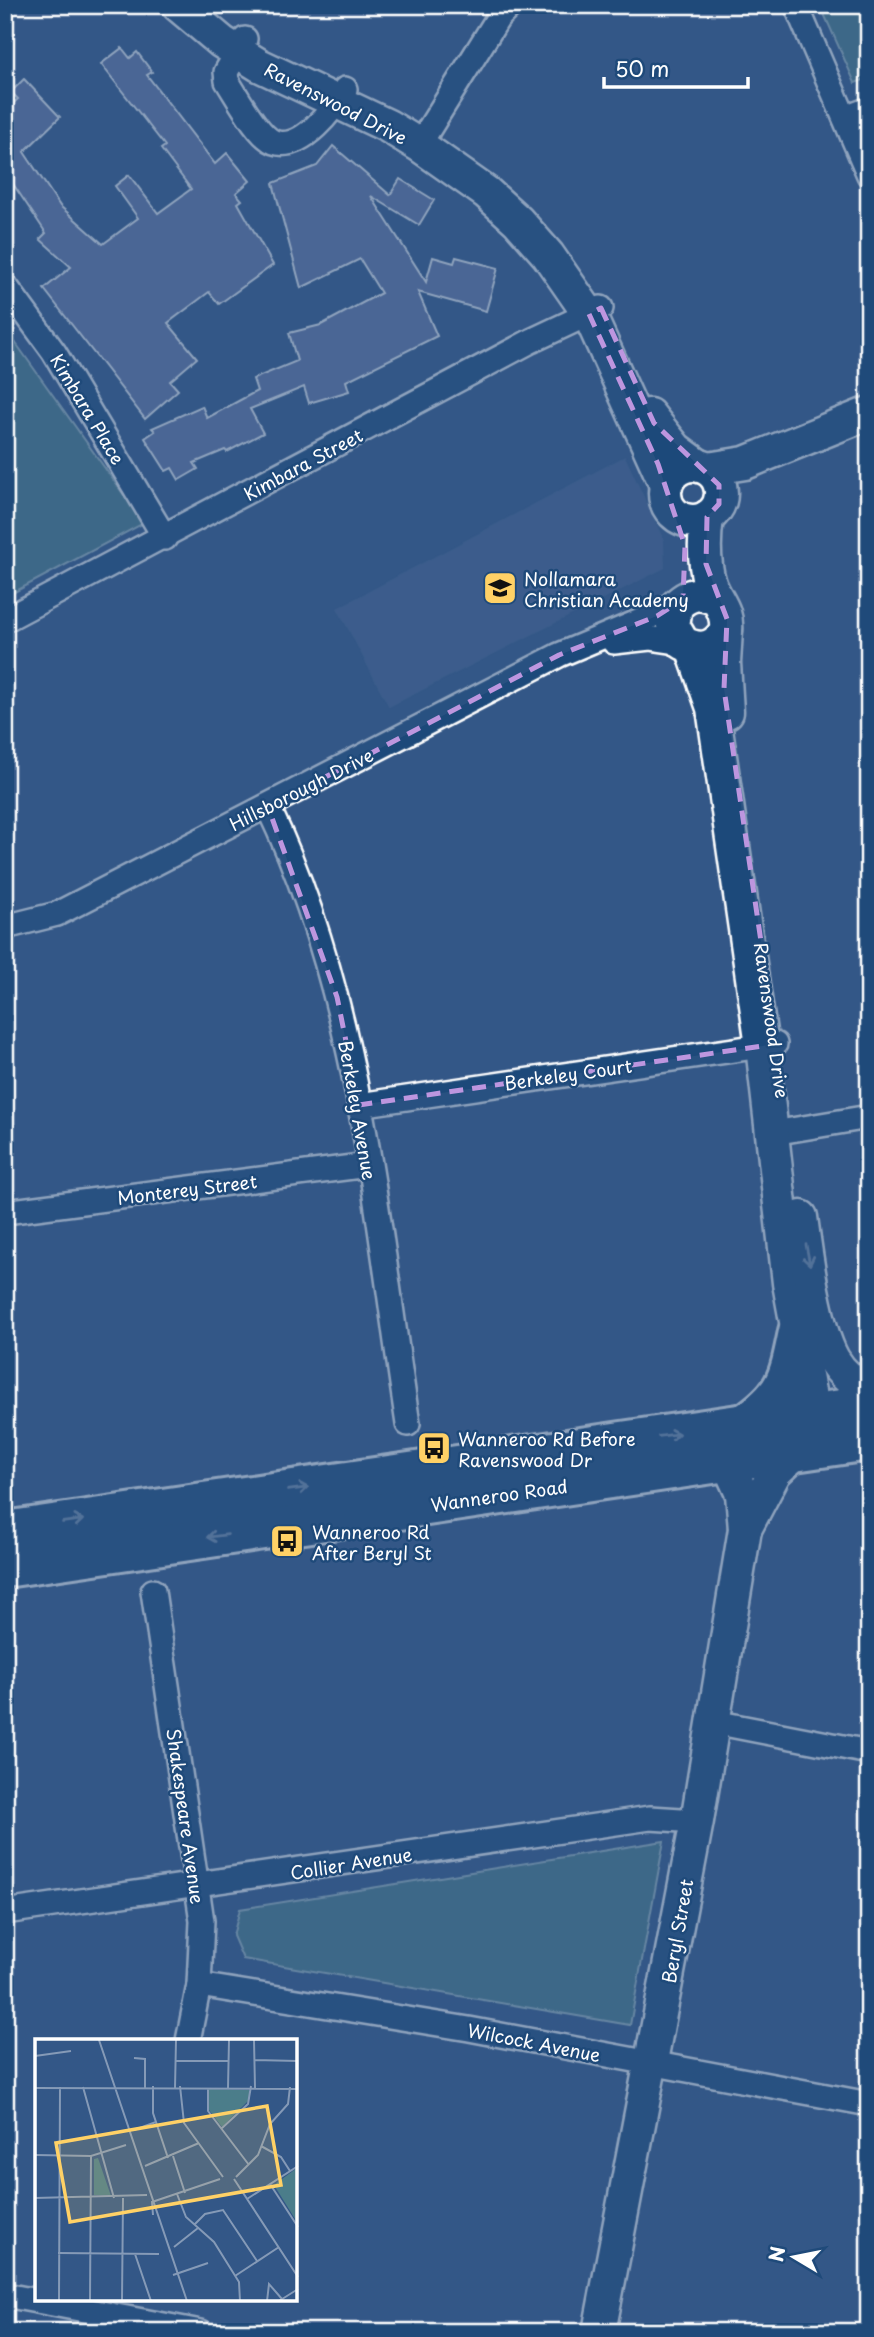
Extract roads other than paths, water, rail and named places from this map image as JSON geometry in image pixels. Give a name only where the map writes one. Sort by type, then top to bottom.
[{"type":"highway","points":[[744,1424],[771,1405],[781,1390],[798,1332]]},
{"type":"highway","name":"Wanneroo Road","points":[[5,1531],[869,1405]]},
{"type":"highway","name":"Wanneroo Road","points":[[5,1567],[869,1441]]},
{"type":"street","name":"Ravenswood Drive","points":[[178,5],[241,46],[423,138],[487,193],[518,222],[595,311],[654,423],[708,487]]},
{"type":"street","name":"Ravenswood Drive","points":[[201,5],[241,46]]},
{"type":"street","points":[[423,138],[498,18],[511,5]]},
{"type":"street","points":[[796,5],[869,176]]},
{"type":"street","points":[[241,46],[226,72],[227,81],[261,132],[275,143],[291,142],[320,124],[341,95]]},
{"type":"street","points":[[845,118],[869,109]]},
{"type":"street","name":"Kimbara Place","points":[[5,285],[54,352],[164,538]]},
{"type":"street","name":"Ravenswood Drive","points":[[595,311],[669,498],[687,558],[680,603]]},
{"type":"street","name":"Kimbara Street","points":[[5,620],[531,341],[595,311]]},
{"type":"street","points":[[869,413],[745,463],[708,487],[685,520],[669,498],[678,469],[708,487],[869,433]]},
{"type":"street","points":[[708,487],[705,564],[717,600],[727,619],[726,630],[713,646],[688,645],[673,626],[680,603],[700,593],[717,600]]},
{"type":"street","name":"Hillsborough Drive","points":[[5,926],[57,914],[559,655],[593,643],[680,603]]},
{"type":"street","name":"Ravenswood Drive","points":[[726,630],[724,689],[780,1132],[825,1338],[832,1359],[843,1374],[869,1391]]},
{"type":"street","name":"Hillsborough Drive","points":[[593,643],[650,638],[688,645]]},
{"type":"street","name":"Ravenswood Drive","points":[[688,645],[712,708],[769,1045]]},
{"type":"street","name":"Berkeley Avenue","points":[[268,807],[284,840],[337,997],[359,1105],[408,1424]]},
{"type":"street","name":"Berkeley Court","points":[[359,1105],[769,1045]]},
{"type":"street","points":[[780,1132],[869,1116]]},
{"type":"street","name":"Ravenswood Drive","points":[[780,1132],[781,1223],[813,1414]]},
{"type":"street","name":"Monterey Street","points":[[5,1212],[368,1165]]},
{"type":"street","points":[[813,1414],[839,1426],[869,1427]]},
{"type":"street","name":"Beryl Street","points":[[745,1529],[775,1472],[796,1452]]},
{"type":"street","name":"Beryl Street","points":[[599,2332],[697,1821],[745,1529],[743,1494],[727,1461]]},
{"type":"street","name":"Shakespeare Avenue","points":[[153,1591],[202,1921],[199,1985],[188,2039]]},
{"type":"street","points":[[714,1722],[869,1752]]},
{"type":"street","name":"Collier Avenue","points":[[5,1912],[650,1818],[697,1821]]},
{"type":"street","name":"Wilcock Avenue","points":[[199,1985],[469,2029],[869,2104]]},
{"type":"street","points":[[5,2295],[35,2300]]},
{"type":"street","points":[[46,2302],[135,2317],[201,2332]]},
{"type":"place","name":"Nollamara Christian Academy","points":[[500,588]]},
{"type":"place","name":"Wanneroo Rd Before Ravenswood Dr","points":[[434,1448]]},
{"type":"place","name":"Wanneroo Rd After Beryl St","points":[[287,1541]]}]
